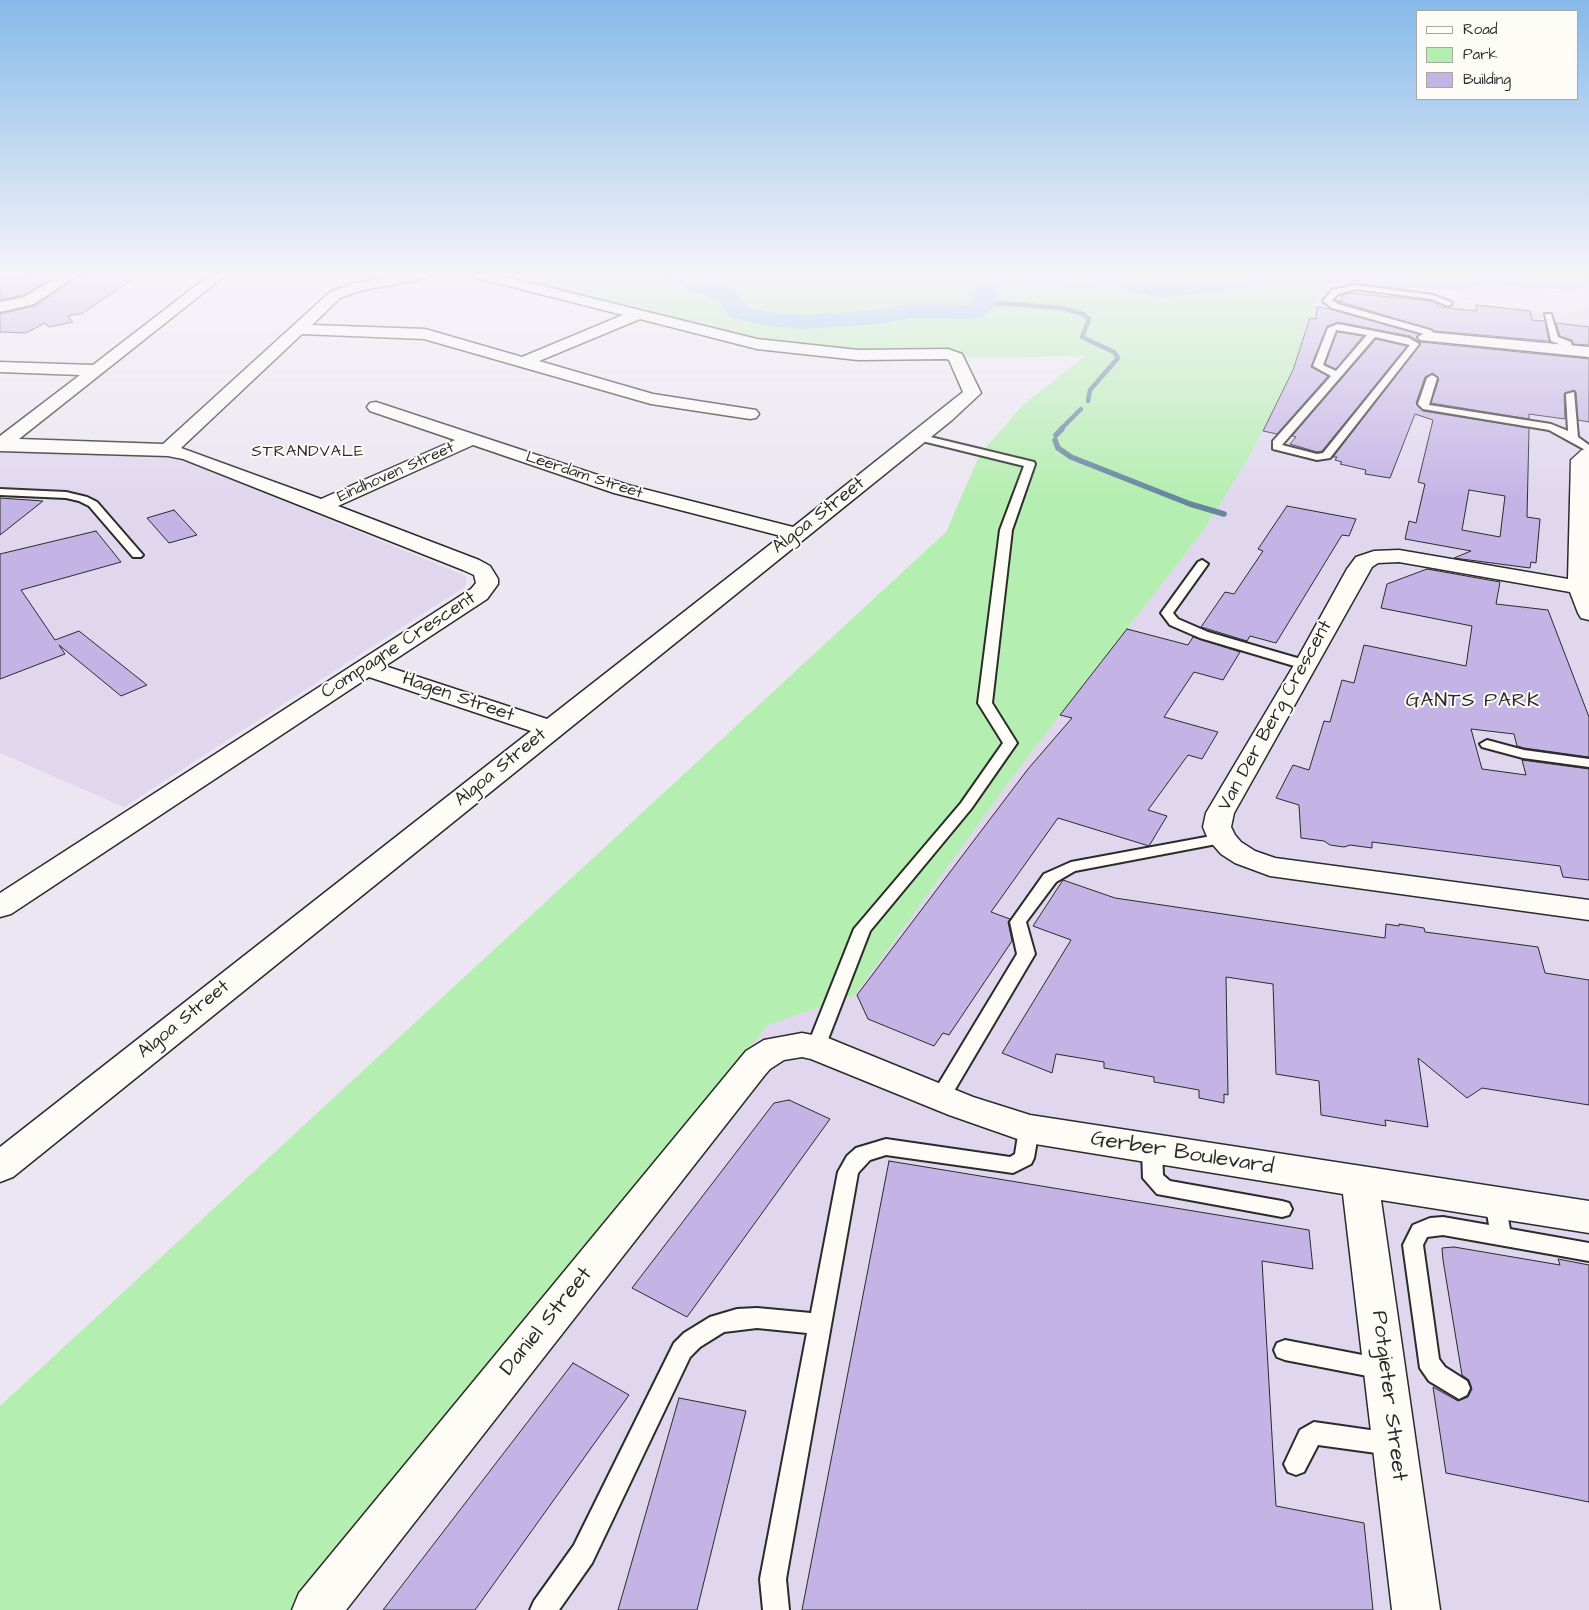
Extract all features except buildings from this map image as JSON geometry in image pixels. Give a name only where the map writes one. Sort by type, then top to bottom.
[{"type":"street","points":[[0,444],[123,349]]},
{"type":"street","points":[[168,450],[278,349]]},
{"type":"street","points":[[478,349],[651,399],[750,414]]},
{"type":"street","points":[[523,362],[554,349]]},
{"type":"street","name":"Algoa Street","points":[[0,1168],[918,438],[972,393],[956,357],[943,353],[858,355],[799,349]]},
{"type":"street","points":[[1561,349],[1589,352]]},
{"type":"street","points":[[0,367],[96,370]]},
{"type":"street","name":"Leerdam Street","points":[[376,406],[621,489],[797,534]]},
{"type":"street","name":"Eindhoven Street","points":[[320,507],[472,439]]},
{"type":"street","name":"Compagne Crescent","points":[[0,444],[168,450],[189,455],[471,565],[482,571],[487,579],[487,584],[479,594],[0,907]]},
{"type":"street","points":[[1589,454],[1580,460],[1585,497],[1579,586],[1589,613]]},
{"type":"street","name":"Van Der Berg Crescent","points":[[1579,586],[1408,557],[1374,557],[1364,562],[1358,569],[1306,665],[1220,813],[1217,827],[1222,839],[1245,857],[1270,867],[1589,910]]},
{"type":"street","name":"Hagen Street","points":[[367,668],[550,729]]},
{"type":"street","name":"Gerber Boulevard","points":[[802,1046],[982,1114],[1029,1128],[1152,1150],[1589,1217]]},
{"type":"street","name":"Daniel Street","points":[[316,1610],[752,1067],[767,1054],[802,1046]]},
{"type":"street","name":"Potgieter Street","points":[[1360,1181],[1416,1610]]},
{"type":"lane","points":[[1324,349],[1318,366],[1336,375]]},
{"type":"lane","points":[[1359,349],[1277,443],[1277,447],[1317,457],[1326,456],[1411,349]]},
{"type":"lane","points":[[1432,378],[1423,404],[1426,407],[1545,426],[1560,430],[1589,449]]},
{"type":"lane","points":[[1571,394],[1572,438]]},
{"type":"lane","points":[[802,1046],[862,929],[966,806],[1010,742],[985,703],[1006,530],[1030,464],[918,438]]},
{"type":"lane","points":[[0,492],[83,498],[93,504],[137,555]]},
{"type":"lane","points":[[1202,564],[1167,613],[1174,622],[1204,635],[1306,665]]},
{"type":"lane","points":[[1486,744],[1523,754],[1589,763]]},
{"type":"lane","points":[[940,1098],[1026,954],[1018,922],[1050,878],[1071,868],[1222,839]]},
{"type":"lane","points":[[776,1610],[773,1579],[848,1172],[854,1162],[874,1149],[897,1147],[1013,1165],[1024,1158],[1029,1128]]},
{"type":"lane","points":[[1152,1150],[1153,1178],[1164,1188],[1282,1209]]},
{"type":"lane","points":[[1495,1202],[1501,1237]]},
{"type":"lane","points":[[1459,1388],[1437,1374],[1431,1368],[1428,1358],[1413,1245],[1420,1231],[1430,1227],[1443,1226],[1589,1252]]},
{"type":"lane","points":[[543,1610],[583,1554],[682,1350],[692,1340],[718,1324],[737,1319],[758,1318],[820,1324]]},
{"type":"lane","points":[[1285,1350],[1385,1369]]},
{"type":"lane","points":[[1296,1464],[1308,1438],[1314,1433],[1394,1445]]},
{"type":"shaded area","points":[[1299,349],[1589,349],[1589,1610],[290,1610],[768,1025],[855,995],[1020,767],[1203,531],[1249,457],[1292,370]]},
{"type":"shaded area","points":[[0,451],[180,458],[466,576],[466,586],[124,807],[0,753]]},
{"type":"green space","points":[[853,349],[1299,349],[1292,370],[1249,457],[1203,531],[1020,767],[855,995],[768,1025],[290,1610],[0,1610],[0,1406],[946,532],[980,454],[1022,406],[1085,356],[986,358]]},
{"type":"waterway","points":[[1088,401],[1090,390],[1118,358],[1114,352],[1108,349]]},
{"type":"waterway","points":[[1060,430],[1081,409]]},
{"type":"waterway","points":[[1056,435],[1062,429]]},
{"type":"waterway","points":[[1055,440],[1058,448],[1071,457],[1190,504],[1224,514]]},
{"type":"district","name":"STRANDVALE","points":[[308,453]]},
{"type":"district","name":"GANTS PARK","points":[[1473,702]]}]
